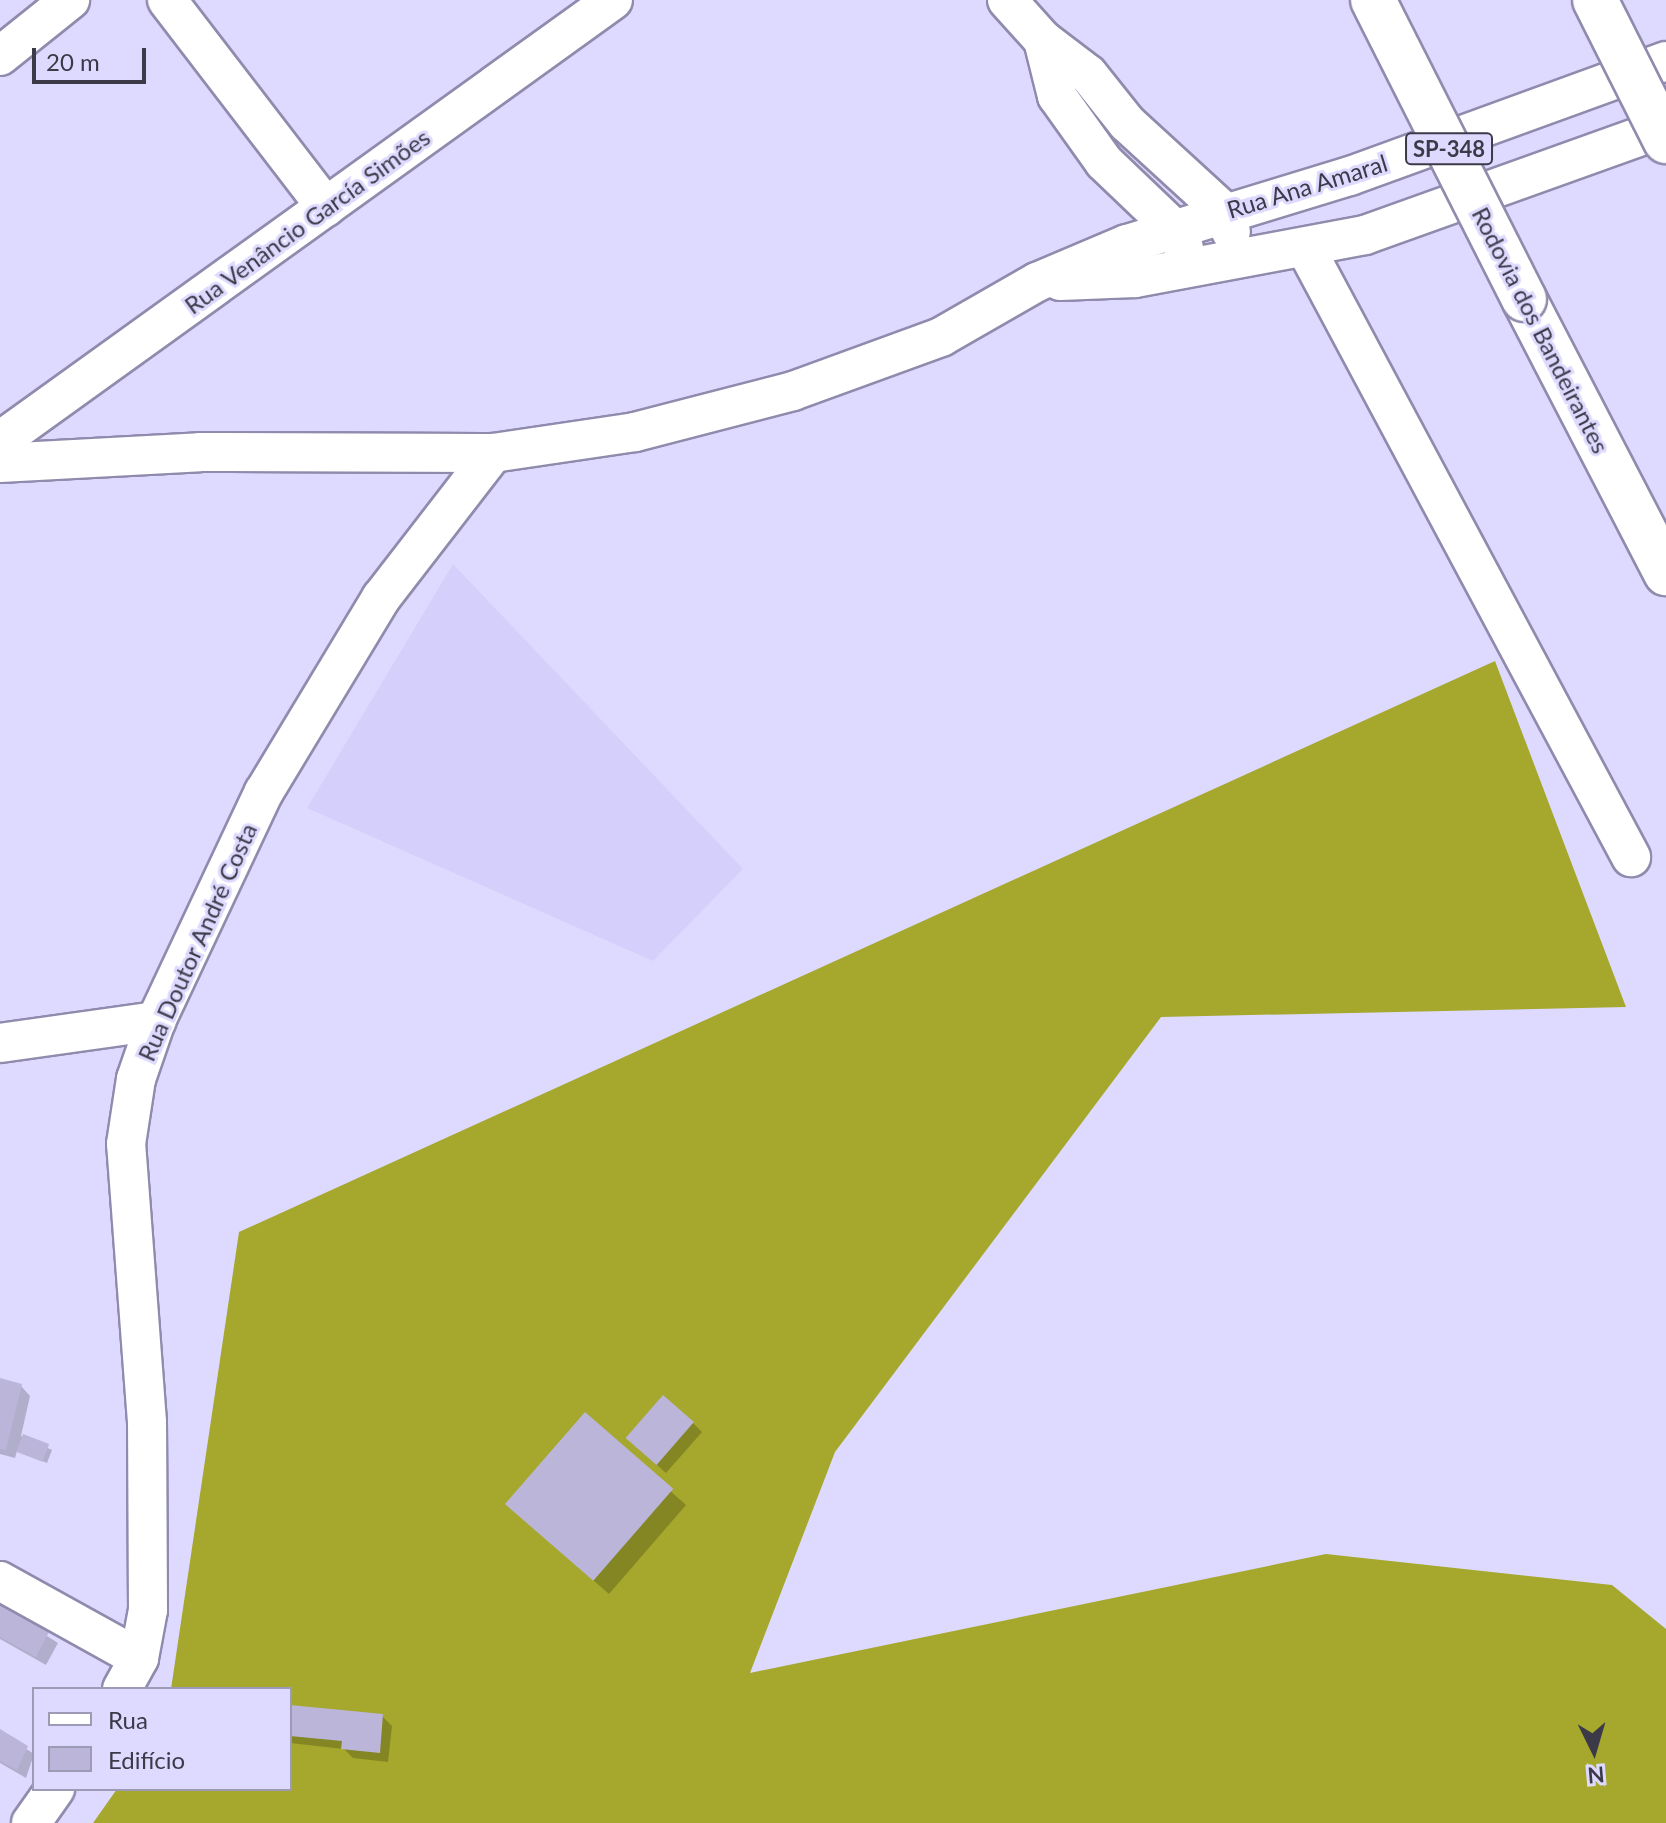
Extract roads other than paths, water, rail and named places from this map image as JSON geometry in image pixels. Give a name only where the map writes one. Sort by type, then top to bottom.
[{"type":"highway","name":"Rodovia dos Bandeirantes","points":[[1373,0],[1666,573]]},
{"type":"highway","points":[[1595,0],[1666,141]]},
{"type":"street","points":[[0,56],[70,0]]},
{"type":"street","points":[[167,0],[326,207]]},
{"type":"street","name":"Rua Venâncio García Simões","points":[[0,441],[613,0]]},
{"type":"street","points":[[1007,0],[1043,40],[1088,74],[1127,123],[1223,211],[1240,258]]},
{"type":"street","points":[[1043,40],[1057,96],[1104,162],[1174,229],[1195,267]]},
{"type":"street","name":"Rua Ana Amaral","points":[[0,463],[200,452],[493,453],[635,432],[793,391],[941,337],[1037,282],[1174,229],[1223,211],[1350,176],[1666,61]]},
{"type":"street","name":"Rua Ana Amaral","points":[[1037,282],[1135,278],[1365,235],[1666,127]]},
{"type":"street","points":[[1305,247],[1631,857]]},
{"type":"street","name":"Rua Doutor André Costa","points":[[131,1674],[148,1610],[149,1493],[126,1144],[136,1079],[156,1021],[264,792],[381,598],[493,453]]},
{"type":"street","points":[[0,1043],[156,1021]]},
{"type":"street","points":[[0,1581],[131,1674]]},
{"type":"street","points":[[31,1823],[54,1791]]}]
